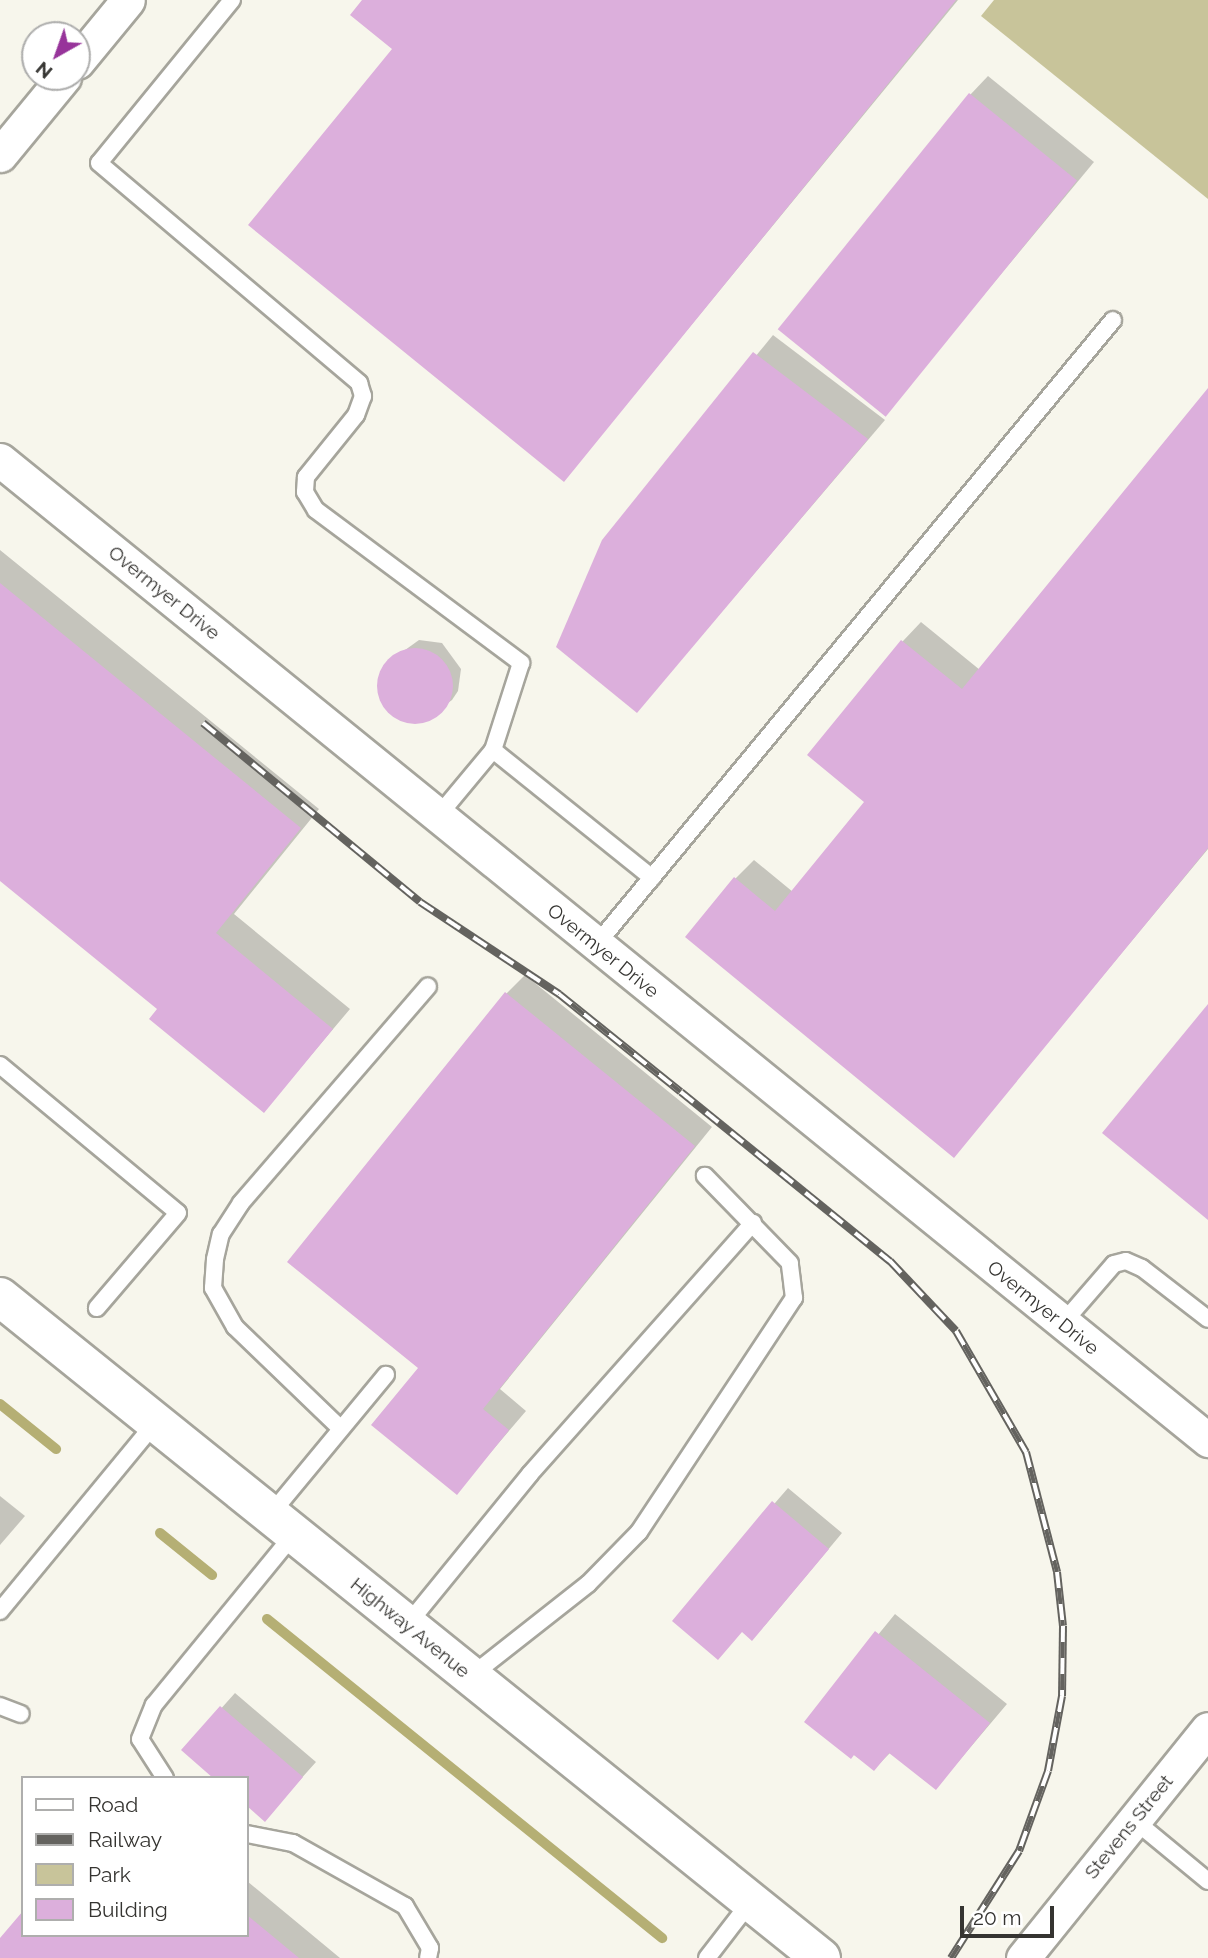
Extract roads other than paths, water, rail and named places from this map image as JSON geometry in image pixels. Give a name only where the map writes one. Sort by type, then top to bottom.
[{"type":"street","points":[[91,44],[128,0]]},
{"type":"street","points":[[0,155],[53,91]]},
{"type":"street","name":"Overmyer Drive","points":[[0,460],[1208,1440]]},
{"type":"street","name":"Highway Avenue","points":[[0,1297],[821,1958]]},
{"type":"street","name":"Stevens Street","points":[[1023,1958],[1208,1729]]},
{"type":"lane","points":[[232,0],[99,163],[359,383],[363,396],[356,415],[306,477],[305,492],[316,510],[521,663],[493,750],[438,816]]},
{"type":"lane","points":[[596,945],[1113,320]]},
{"type":"lane","points":[[493,750],[652,877]]},
{"type":"lane","points":[[340,1428],[235,1327],[214,1288],[215,1259],[221,1234],[241,1203],[428,986]]},
{"type":"lane","points":[[0,1065],[178,1213],[97,1308]]},
{"type":"lane","points":[[471,1676],[588,1584],[639,1532],[787,1311],[795,1280],[790,1263],[705,1176]]},
{"type":"lane","points":[[407,1625],[530,1474],[753,1223]]},
{"type":"lane","points":[[1062,1324],[1114,1264],[1126,1261],[1142,1268],[1208,1319]]},
{"type":"lane","points":[[164,1776],[141,1739],[154,1705],[282,1525],[340,1428],[386,1374]]},
{"type":"lane","points":[[0,1611],[155,1423]]},
{"type":"lane","points":[[0,1706],[21,1714]]},
{"type":"lane","points":[[1134,1820],[1208,1881]]},
{"type":"lane","points":[[248,1834],[293,1843],[405,1906],[430,1948],[428,1958]]},
{"type":"lane","points":[[707,1958],[751,1901]]},
{"type":"waterway","points":[[0,1404],[56,1449]]},
{"type":"waterway","points":[[160,1533],[212,1575]]},
{"type":"waterway","points":[[267,1619],[662,1938]]},
{"type":"railway","points":[[203,723],[420,902],[559,994],[681,1092],[890,1261],[956,1331],[1026,1452],[1057,1572],[1063,1626],[1062,1696],[1048,1771],[1019,1851],[951,1958]]}]
